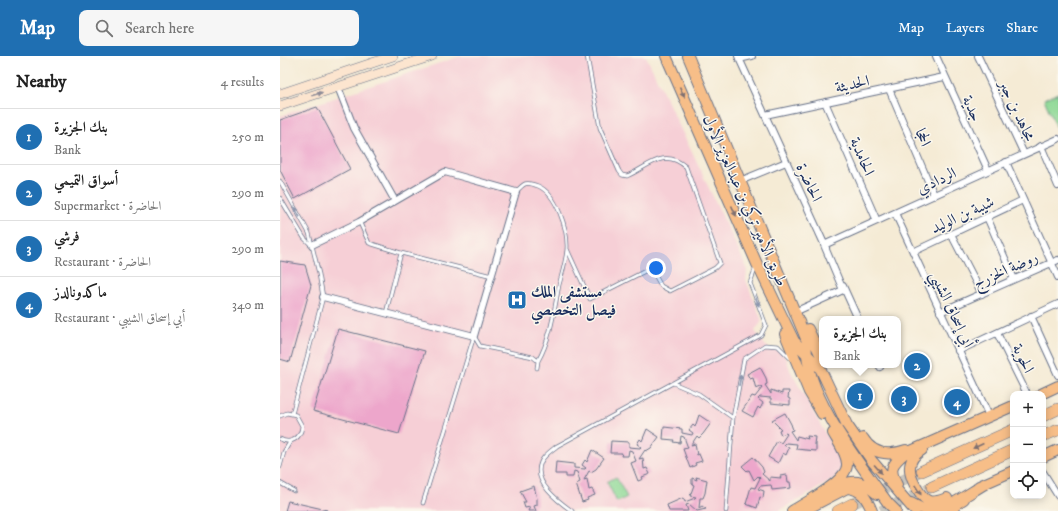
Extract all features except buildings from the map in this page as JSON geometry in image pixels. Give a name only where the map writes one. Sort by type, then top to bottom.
[{"type":"highway","points":[[1046,415],[1058,409]]},
{"type":"highway","points":[[1046,435],[1058,430]]},
{"type":"highway","points":[[922,471],[1010,431]]},
{"type":"highway","points":[[932,487],[1010,451]]},
{"type":"highway","points":[[838,511],[852,504]]},
{"type":"main road","name":"طريق الأمير تركي بن عبدالعزيز الأول","points":[[666,56],[757,264],[794,341],[819,367]]},
{"type":"main road","name":"طريق الأمير تركي بن عبدالعزيز الأول","points":[[688,56],[703,96],[807,341],[806,353],[808,370],[832,420],[889,507],[896,511]]},
{"type":"main road","points":[[767,247],[785,278],[819,352]]},
{"type":"main road","points":[[757,264],[809,392],[836,440],[848,466],[846,472],[837,483],[792,511]]},
{"type":"main road","name":"طريق الأمير تركي بن عبدالعزيز الأول","points":[[820,368],[847,425],[872,461],[915,511]]},
{"type":"main road","points":[[826,368],[848,414],[865,442],[874,450],[886,454],[895,453],[951,433]]},
{"type":"main road","points":[[1046,392],[1058,386]]},
{"type":"main road","points":[[1010,407],[904,454],[895,462],[891,474],[902,497],[920,508],[930,511],[944,506],[1010,472]]},
{"type":"main road","points":[[951,433],[915,454],[909,467],[915,485],[924,498],[930,502],[936,502],[985,484]]},
{"type":"main road","points":[[1046,456],[1058,450]]},
{"type":"main road","points":[[797,511],[845,482],[856,481],[867,486],[889,507]]},
{"type":"main road","points":[[954,511],[956,504],[985,484]]},
{"type":"main road","points":[[803,511],[848,488],[856,489],[863,494],[872,511]]},
{"type":"street","points":[[280,94],[393,56]]},
{"type":"street","points":[[280,106],[432,56]]},
{"type":"street","points":[[683,56],[703,96]]},
{"type":"street","points":[[738,57],[752,56]]},
{"type":"street","name":"جدية","points":[[936,56],[944,77],[988,170]]},
{"type":"street","name":"مجاهد بن جبر","points":[[978,56],[1024,154]]},
{"type":"street","name":"الحاضرة","points":[[738,57],[857,316]]},
{"type":"street","name":"الحديثة","points":[[764,115],[944,77]]},
{"type":"street","points":[[338,87],[354,128],[395,201]]},
{"type":"street","name":"الحجا","points":[[889,88],[934,195]]},
{"type":"street","name":"الحامدية","points":[[826,102],[877,221]]},
{"type":"street","name":"الردادي","points":[[824,245],[1058,138]]},
{"type":"street","points":[[1041,146],[1058,186]]},
{"type":"street","points":[[740,181],[786,162]]},
{"type":"street","points":[[1006,162],[1058,277]]},
{"type":"street","points":[[312,245],[359,222],[446,172],[516,192],[474,336],[323,297]]},
{"type":"street","name":"شيبة بن الوليد","points":[[913,252],[1023,200]]},
{"type":"street","name":"أبي إسحاق الشيبي","points":[[895,213],[989,416]]},
{"type":"street","points":[[987,217],[1014,279]]},
{"type":"street","points":[[951,234],[982,294]]},
{"type":"street","points":[[799,310],[843,290],[824,245]]},
{"type":"street","name":"روضة الخزرج","points":[[940,312],[1058,260]]},
{"type":"street","points":[[958,351],[1058,304]]},
{"type":"street","points":[[1031,316],[1058,375]]},
{"type":"street","name":"الحوية","points":[[997,333],[1026,391]]},
{"type":"street","points":[[1046,477],[1058,496]]},
{"type":"lane","points":[[567,249],[590,299],[651,268],[661,286],[670,291],[715,268],[720,263],[686,167],[678,159],[659,159],[627,176],[622,175],[600,128],[587,56]]},
{"type":"lane","points":[[280,181],[309,233],[323,297],[292,414]]},
{"type":"lane","points":[[516,192],[524,183],[528,182],[543,188],[553,199],[565,224],[567,249],[547,346],[538,361],[537,368]]},
{"type":"lane","points":[[280,198],[304,238],[312,245]]},
{"type":"lane","points":[[359,222],[370,243],[401,253],[492,276]]},
{"type":"lane","points":[[386,313],[401,253]]},
{"type":"lane","points":[[572,511],[554,497],[540,477],[541,462],[546,455],[557,446],[761,335],[766,325],[750,283],[757,264]]},
{"type":"lane","points":[[474,336],[480,346],[533,356],[538,361]]},
{"type":"lane","points":[[423,502],[474,336]]},
{"type":"lane","points":[[726,511],[733,418],[744,360],[765,345],[778,346],[791,358],[799,376],[809,392]]},
{"type":"lane","points":[[673,383],[699,394],[733,418]]},
{"type":"lane","points":[[280,416],[292,414],[299,418],[302,426],[298,438],[290,442],[284,452],[280,467]]},
{"type":"lane","points":[[280,440],[290,442]]},
{"type":"lane","points":[[280,483],[294,491]]},
{"type":"shaded area","name":"مستشفى الملك فيصل التخصصي","points":[[461,56],[646,56],[747,268],[746,280],[762,321],[755,331],[765,345],[771,350],[780,350],[786,357],[790,370],[840,460],[840,472],[831,481],[779,511],[280,511],[280,116]]},
{"type":"green space","points":[[1058,93],[1058,128],[1057,129],[1044,99]]},
{"type":"green space","points":[[616,477],[627,497],[617,502],[607,482]]},
{"type":"tunnel","points":[[852,504],[922,471]]},
{"type":"tunnel","points":[[881,511],[932,487]]},
{"type":"place","name":"مستشفى الملك فيصل التخصصي","points":[[517,300]]},
{"type":"place","name":"أسواق التميمي","points":[[917,366]]},
{"type":"place","name":"بنك الجزيرة","points":[[860,396]]},
{"type":"place","name":"فرشي","points":[[904,399]]},
{"type":"place","name":"ماكدونالدز","points":[[957,402]]}]
